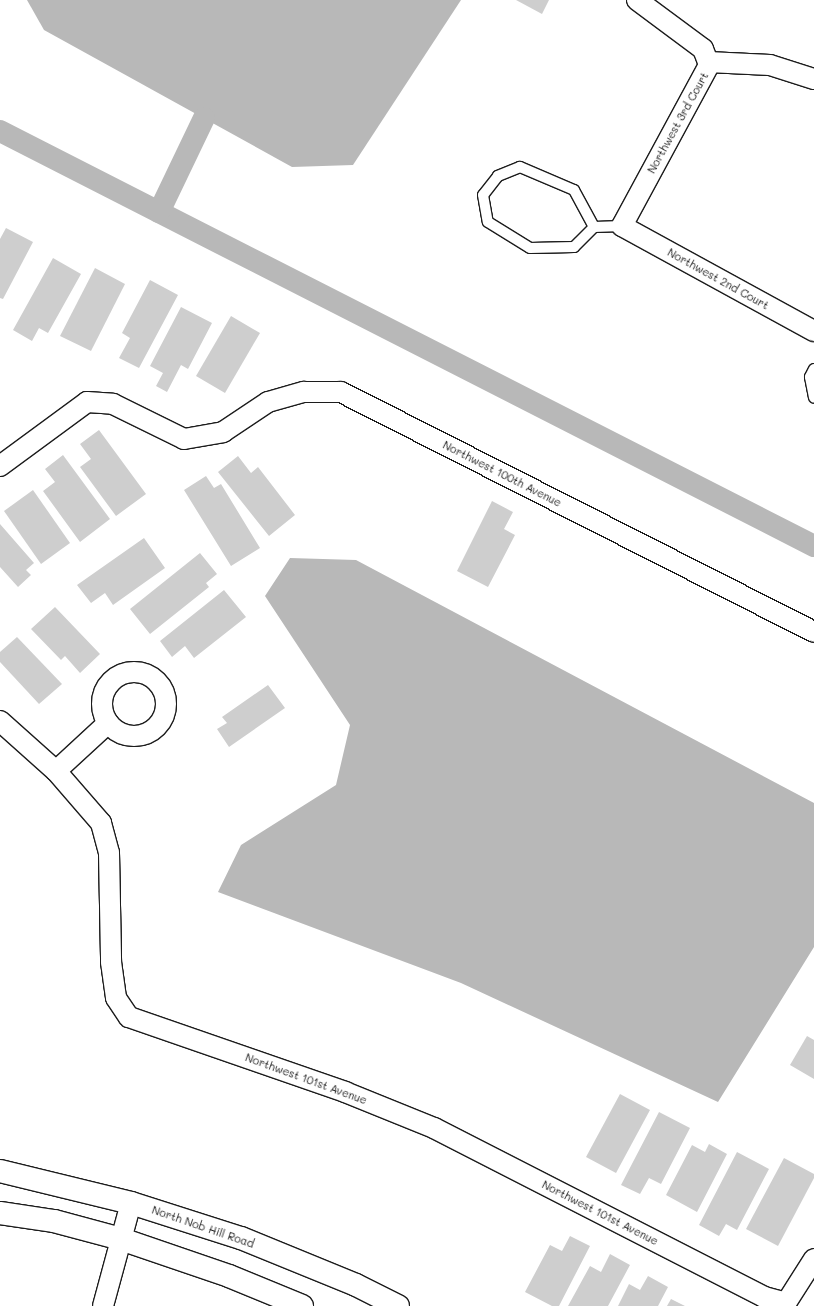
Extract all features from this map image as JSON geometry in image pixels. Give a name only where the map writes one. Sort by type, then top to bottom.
[{"type":"main road","name":"North Nob Hill Road","points":[[0,1171],[131,1203],[241,1238],[356,1285],[398,1306]]},
{"type":"main road","points":[[0,1212],[54,1221],[121,1239],[229,1276],[302,1306]]},
{"type":"street","name":"Northwest 3rd Court","points":[[622,226],[709,65],[703,49],[637,0]]},
{"type":"street","points":[[708,62],[770,65],[814,79]]},
{"type":"street","name":"Northwest 2nd Court","points":[[622,226],[814,331]]},
{"type":"street","name":"Northwest 100th Avenue","points":[[0,466],[87,402],[113,404],[184,439],[223,432],[268,402],[304,392],[341,392],[814,632]]},
{"type":"street","name":"Northwest 101st Avenue","points":[[0,721],[56,771],[101,823],[109,853],[110,962],[116,998],[129,1017],[345,1092],[434,1128],[764,1297],[786,1303],[814,1259]]},
{"type":"street","points":[[56,771],[108,723]]},
{"type":"street","points":[[103,1306],[131,1203]]},
{"type":"lane","points":[[594,227],[574,190],[520,167],[498,176],[483,195],[488,222],[530,248],[574,247],[594,227],[622,226]]},
{"type":"lane","points":[[814,369],[810,377],[814,398]]},
{"type":"shaded area","points":[[27,0],[461,0],[353,165],[292,167],[44,30]]},
{"type":"shaded area","points":[[290,558],[356,560],[814,803],[814,947],[718,1102],[461,983],[218,892],[241,845],[336,785],[350,725],[265,596]]},
{"type":"building","points":[[516,0],[549,0],[542,14]]},
{"type":"building","points":[[6,228],[33,242],[3,299],[0,298],[0,239]]},
{"type":"building","points":[[53,258],[81,274],[48,333],[39,328],[32,341],[13,330]]},
{"type":"building","points":[[95,268],[125,284],[91,351],[60,336]]},
{"type":"building","points":[[150,280],[178,295],[139,368],[119,358],[130,338],[122,333]]},
{"type":"building","points":[[181,307],[212,323],[188,369],[181,365],[167,392],[156,386],[163,373],[150,366]]},
{"type":"building","points":[[231,316],[260,333],[225,393],[196,376]]},
{"type":"building","points":[[99,430],[146,494],[116,516],[80,467],[91,459],[80,444]]},
{"type":"building","points":[[63,455],[110,519],[80,542],[43,491],[55,482],[45,469]]},
{"type":"building","points":[[238,456],[251,473],[258,467],[295,515],[269,536],[218,472]]},
{"type":"building","points":[[206,476],[214,488],[221,484],[260,548],[231,566],[184,490]]},
{"type":"building","points":[[33,490],[70,543],[41,564],[4,511]]},
{"type":"building","points":[[492,501],[513,512],[504,529],[515,535],[488,587],[457,571]]},
{"type":"building","points":[[0,524],[34,563],[26,570],[31,575],[18,587],[0,567]]},
{"type":"building","points":[[144,538],[165,568],[113,605],[105,593],[91,603],[77,585]]},
{"type":"building","points":[[200,553],[217,574],[206,583],[209,587],[150,634],[130,609]]},
{"type":"building","points":[[224,590],[246,617],[194,658],[185,646],[172,657],[160,641]]},
{"type":"building","points":[[55,607],[100,654],[80,673],[65,656],[61,660],[31,629]]},
{"type":"building","points":[[17,637],[62,684],[39,704],[0,662],[0,652]]},
{"type":"building","points":[[268,685],[285,708],[229,747],[217,729],[227,723],[222,717]]},
{"type":"building","points":[[807,1036],[814,1040],[814,1079],[790,1065]]},
{"type":"building","points":[[620,1094],[650,1110],[616,1173],[586,1157]]},
{"type":"building","points":[[659,1112],[690,1128],[661,1184],[649,1178],[640,1194],[621,1185]]},
{"type":"building","points":[[709,1144],[727,1154],[697,1212],[666,1195],[692,1145],[705,1152]]},
{"type":"building","points":[[737,1152],[769,1169],[737,1230],[726,1224],[719,1236],[699,1225]]},
{"type":"building","points":[[784,1158],[814,1174],[814,1178],[778,1246],[746,1229]]},
{"type":"building","points":[[570,1236],[590,1246],[559,1306],[552,1306],[525,1292],[550,1245],[562,1251]]},
{"type":"building","points":[[610,1254],[630,1265],[608,1306],[568,1306],[590,1266],[601,1272]]},
{"type":"building","points":[[648,1276],[668,1287],[658,1306],[618,1306],[629,1284],[640,1290]]},
{"type":"building","points":[[671,1299],[685,1306],[667,1306]]},
{"type":"waterway","points":[[159,212],[204,118]]},
{"type":"waterway","points":[[0,131],[814,546]]}]
